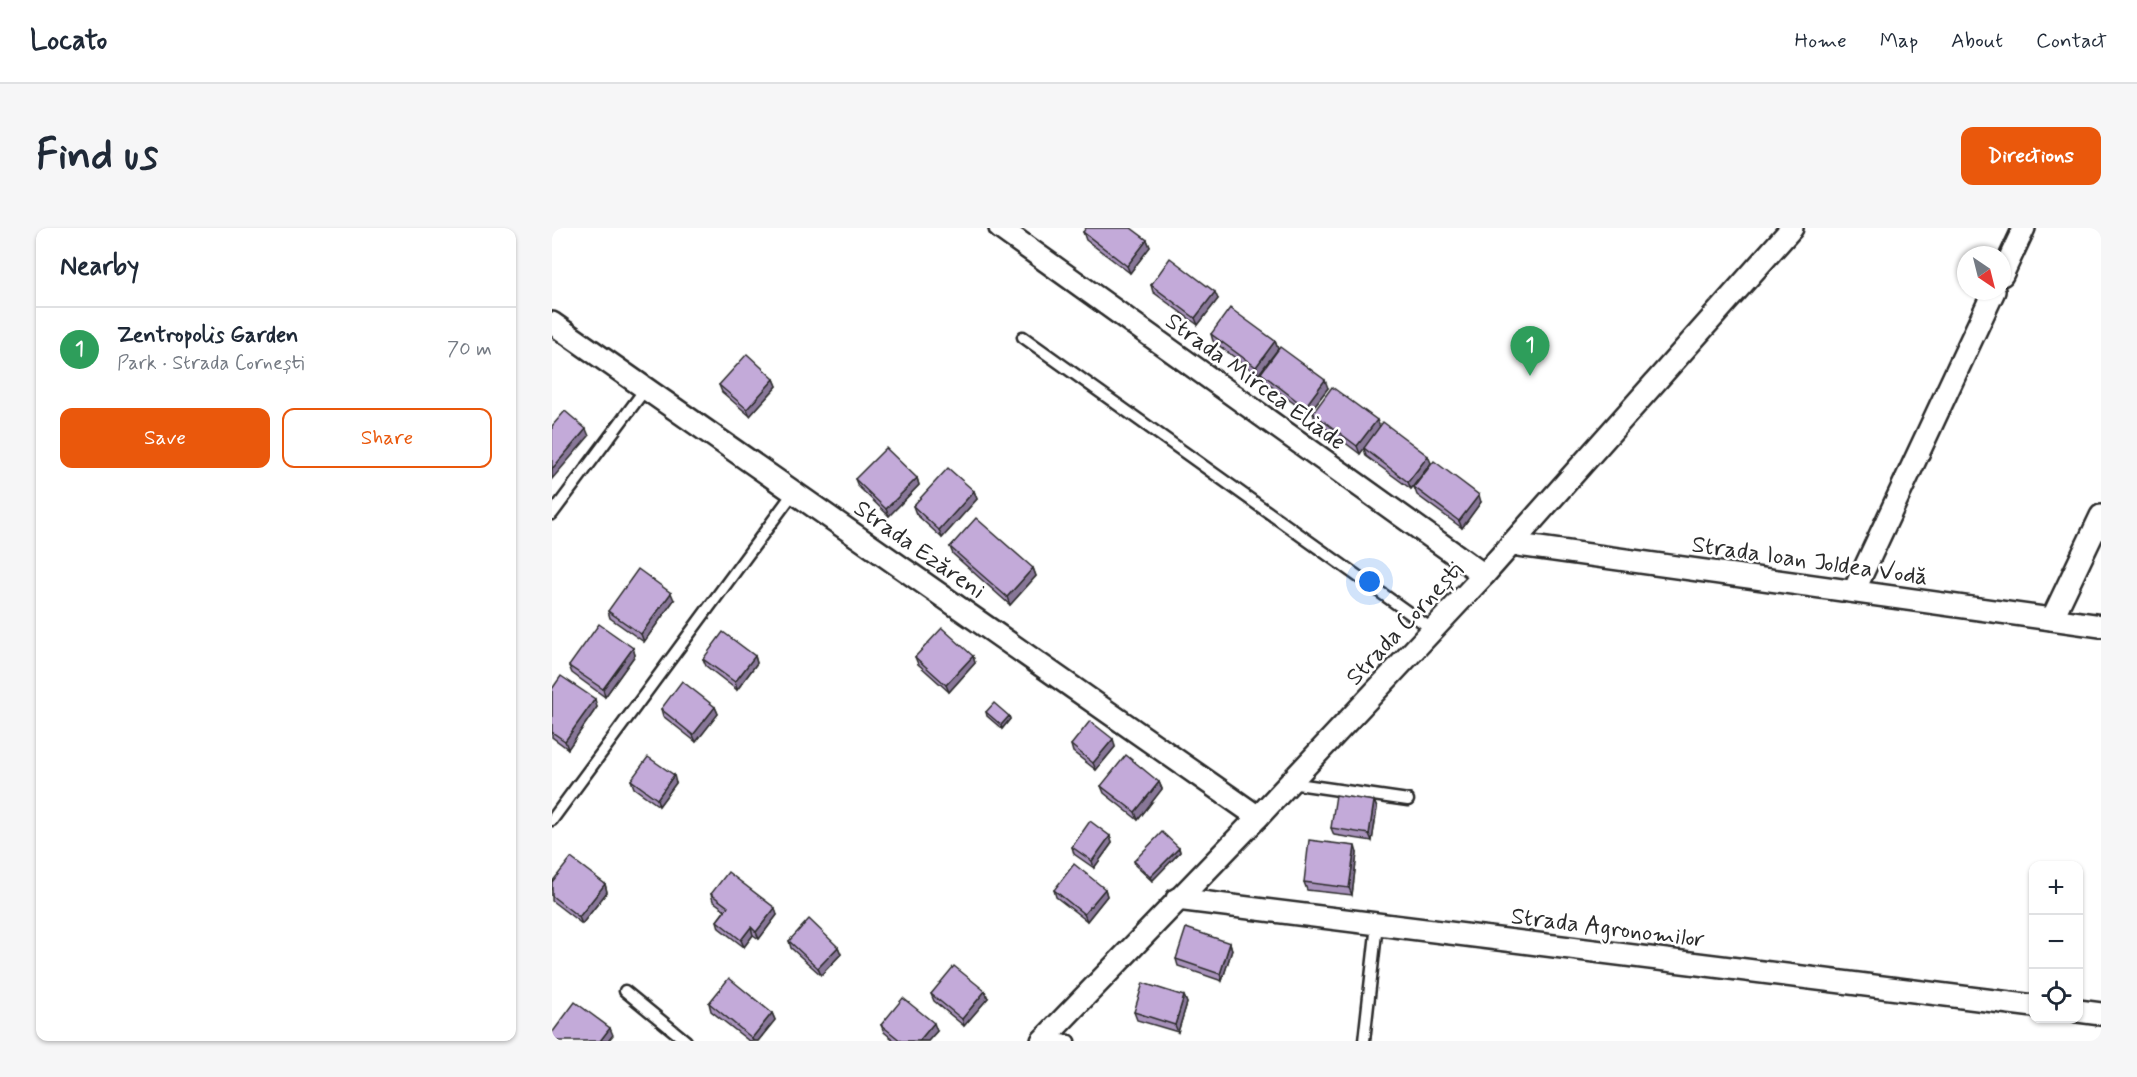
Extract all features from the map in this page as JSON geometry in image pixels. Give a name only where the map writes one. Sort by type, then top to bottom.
[{"type":"street","name":"Strada Mircea Eliade","points":[[1000,228],[1484,575]]},
{"type":"street","points":[[2011,256],[2024,228]]},
{"type":"street","name":"Strada Cornești","points":[[1043,1040],[1258,817],[1484,575],[1787,230]]},
{"type":"street","points":[[1854,591],[1990,300]]},
{"type":"street","name":"Strada Ezăreni","points":[[552,323],[1258,817]]},
{"type":"street","points":[[2052,619],[2101,516]]},
{"type":"street","name":"Strada Ioan Joldea Vodă","points":[[1511,544],[2101,626]]},
{"type":"street","name":"Strada Agronomilor","points":[[1177,899],[2029,1005]]},
{"type":"street","points":[[2083,1012],[2101,1014]]},
{"type":"lane","points":[[1023,337],[1432,630]]},
{"type":"lane","points":[[552,514],[646,388]]},
{"type":"lane","points":[[552,820],[794,492]]},
{"type":"lane","points":[[1290,783],[1408,800]]},
{"type":"lane","points":[[1364,1041],[1377,924]]},
{"type":"lane","points":[[625,991],[686,1041]]},
{"type":"lane","points":[[1043,1040],[1069,1041]]},
{"type":"building","points":[[1086,228],[1131,228],[1147,240],[1127,266],[1083,232]]},
{"type":"building","points":[[1170,258],[1215,292],[1195,318],[1151,285]]},
{"type":"building","points":[[1230,308],[1275,341],[1256,367],[1211,334]]},
{"type":"building","points":[[1280,347],[1325,380],[1305,407],[1261,373]]},
{"type":"building","points":[[747,354],[774,379],[747,409],[719,385]]},
{"type":"building","points":[[1332,387],[1377,420],[1357,446],[1313,413]]},
{"type":"building","points":[[565,411],[586,429],[552,469],[552,426]]},
{"type":"building","points":[[1383,422],[1428,456],[1408,482],[1364,448]]},
{"type":"building","points":[[886,448],[917,478],[886,509],[855,479]]},
{"type":"building","points":[[1434,461],[1479,495],[1459,521],[1414,487]]},
{"type":"building","points":[[948,468],[974,491],[939,530],[913,506]]},
{"type":"building","points":[[976,518],[1033,568],[1007,597],[950,547]]},
{"type":"building","points":[[638,569],[671,593],[641,634],[608,611]]},
{"type":"building","points":[[599,624],[633,648],[603,689],[569,666]]},
{"type":"building","points":[[942,628],[973,656],[946,685],[915,657]]},
{"type":"building","points":[[723,632],[755,656],[735,682],[703,659]]},
{"type":"building","points":[[561,676],[595,699],[565,741],[552,732],[552,689]]},
{"type":"building","points":[[682,681],[715,707],[693,735],[661,709]]},
{"type":"building","points":[[994,703],[1009,716],[1001,725],[986,712]]},
{"type":"building","points":[[1090,721],[1113,739],[1093,763],[1071,745]]},
{"type":"building","points":[[1126,755],[1159,782],[1135,812],[1101,786]]},
{"type":"building","points":[[648,757],[674,775],[657,799],[631,780]]},
{"type":"building","points":[[1336,795],[1374,801],[1369,834],[1331,828]]},
{"type":"building","points":[[1090,821],[1110,836],[1092,861],[1072,847]]},
{"type":"building","points":[[1162,832],[1179,848],[1150,877],[1134,861]]},
{"type":"building","points":[[1309,840],[1355,846],[1349,888],[1304,882]]},
{"type":"building","points":[[571,858],[605,884],[579,917],[552,896],[552,882]]},
{"type":"building","points":[[1074,864],[1105,889],[1084,914],[1054,890]]},
{"type":"building","points":[[728,872],[775,908],[756,932],[751,927],[741,940],[717,921],[728,907],[711,894]]},
{"type":"building","points":[[809,919],[838,947],[818,968],[789,941]]},
{"type":"building","points":[[1186,928],[1230,943],[1220,974],[1176,959]]},
{"type":"building","points":[[954,966],[985,991],[962,1019],[931,994]]},
{"type":"building","points":[[729,978],[772,1013],[752,1038],[709,1003]]},
{"type":"building","points":[[1143,983],[1184,996],[1175,1025],[1134,1012]]},
{"type":"building","points":[[903,998],[934,1023],[919,1041],[901,1041],[881,1025]]},
{"type":"building","points":[[575,1002],[610,1028],[600,1041],[552,1041],[552,1033]]},
{"type":"place","name":"Zentropolis Garden","points":[[1530,376]]}]
